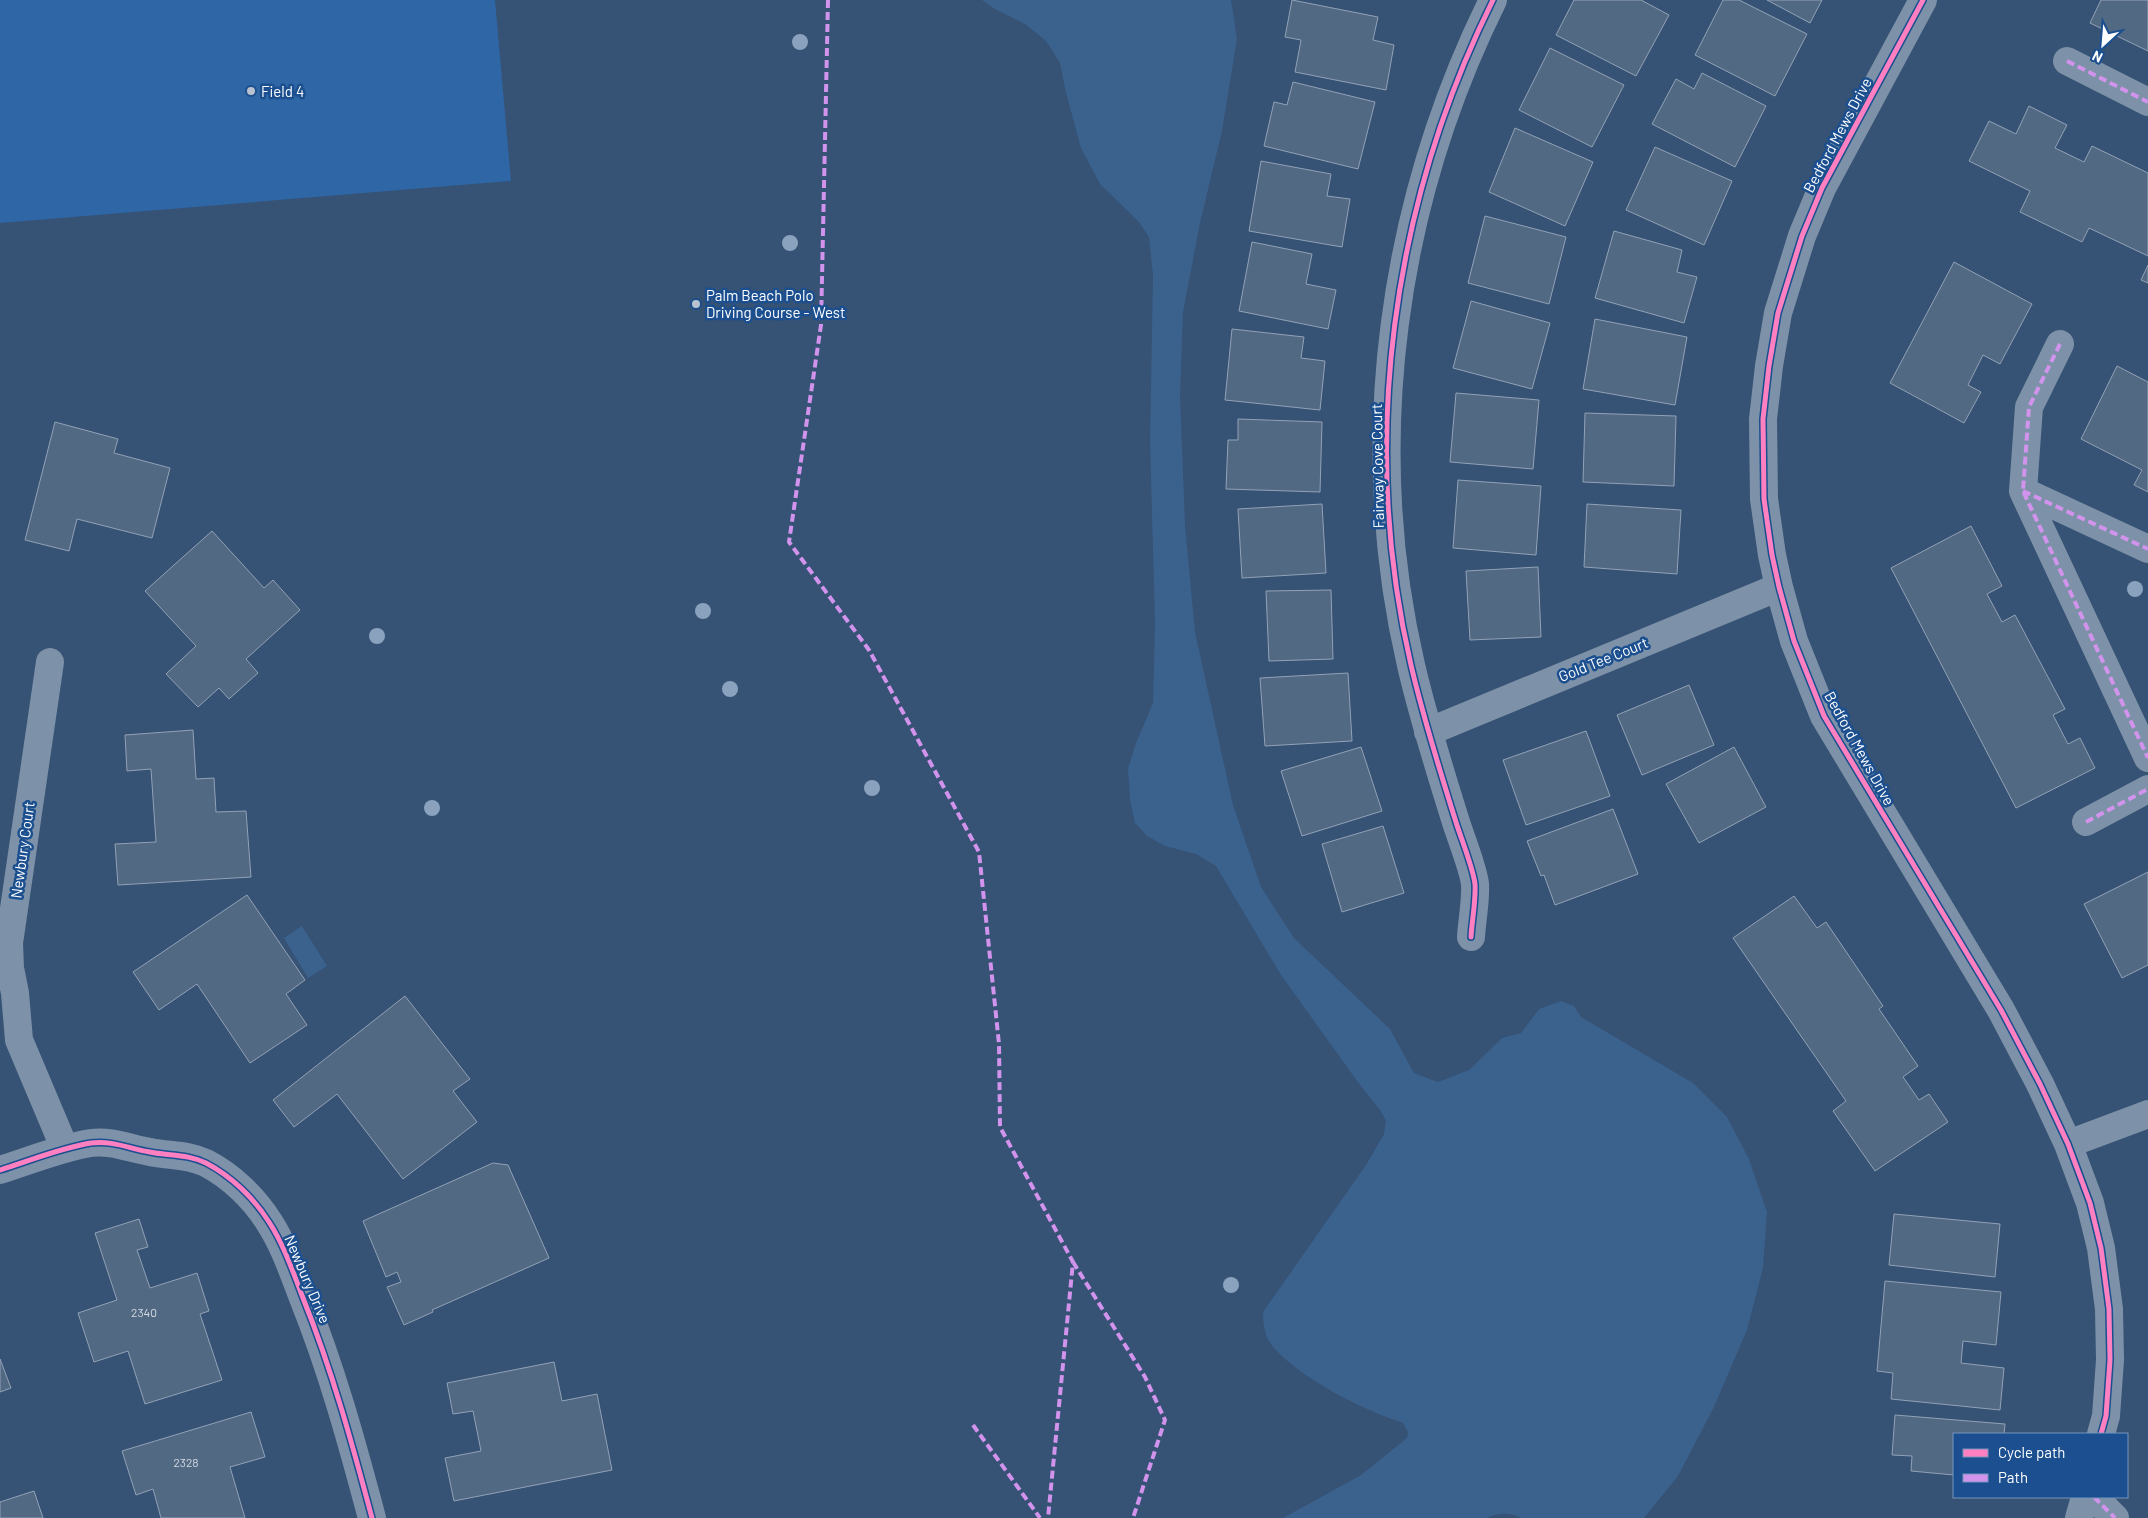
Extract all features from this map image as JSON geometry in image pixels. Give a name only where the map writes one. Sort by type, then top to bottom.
[{"type":"street","name":"Fairway Cove Court","points":[[1471,937],[1475,883],[1428,732],[1398,598],[1389,530],[1386,428],[1390,360],[1398,293],[1420,193],[1451,96],[1494,0]]},
{"type":"street","name":"Bedford Mews Drive","points":[[1923,0],[1822,188],[1802,236],[1778,313],[1769,366],[1763,419],[1764,499],[1778,587],[1794,641],[1824,716],[2001,1010],[2040,1084],[2068,1144],[2090,1203],[2101,1248],[2109,1310],[2110,1360],[2106,1416],[2101,1433]]},
{"type":"street","points":[[2067,61],[2148,102]]},
{"type":"street","points":[[2060,344],[2029,407],[2023,490],[2148,758]]},
{"type":"street","points":[[2023,490],[2148,549]]},
{"type":"street","name":"Gold Tee Court","points":[[1428,732],[1778,587]]},
{"type":"street","name":"Newbury Court","points":[[50,662],[8,943],[19,1040],[65,1149]]},
{"type":"street","points":[[2086,822],[2148,789]]},
{"type":"street","points":[[2068,1144],[2148,1114]]},
{"type":"street","name":"Newbury Drive","points":[[0,1170],[65,1149],[92,1143],[119,1144],[151,1152],[180,1154],[205,1163],[229,1179],[251,1198],[269,1221],[283,1246],[318,1334],[345,1419],[372,1518]]},
{"type":"street","points":[[2080,1518],[2085,1498]]},
{"type":"street","points":[[2095,1498],[2115,1518]]},
{"type":"shaded area","name":"Field 4","points":[[0,0],[495,0],[511,181],[0,223]]},
{"type":"shaded area","points":[[982,0],[1231,0],[1237,39],[1222,131],[1200,223],[1183,312],[1180,395],[1185,525],[1195,632],[1233,805],[1261,887],[1294,938],[1390,1029],[1414,1073],[1438,1082],[1469,1070],[1502,1038],[1521,1033],[1539,1009],[1561,1001],[1574,1006],[1581,1017],[1693,1083],[1727,1117],[1749,1159],[1767,1212],[1763,1268],[1747,1330],[1713,1409],[1678,1476],[1644,1518],[1521,1518],[1504,1514],[1487,1518],[1283,1518],[1361,1475],[1407,1438],[1408,1432],[1403,1423],[1334,1393],[1286,1360],[1268,1340],[1263,1317],[1263,1312],[1366,1165],[1384,1134],[1386,1121],[1380,1110],[1281,975],[1216,866],[1196,854],[1165,846],[1147,836],[1135,823],[1130,800],[1128,769],[1136,743],[1153,703],[1155,624],[1150,440],[1153,275],[1149,237],[1139,222],[1100,184],[1081,148],[1060,63],[1046,41],[1025,24],[993,8]]},
{"type":"shaded area","points":[[302,926],[327,966],[308,978],[284,938]]},
{"type":"building","points":[[1292,0],[1378,17],[1373,40],[1394,45],[1386,90],[1295,72],[1301,40],[1285,37]]},
{"type":"building","points":[[1574,0],[1641,0],[1669,15],[1636,76],[1556,35]]},
{"type":"building","points":[[1723,0],[1739,0],[1807,34],[1775,96],[1695,55]]},
{"type":"building","points":[[1767,0],[1822,0],[1810,23]]},
{"type":"building","points":[[2101,0],[2148,0],[2148,51],[2090,23]]},
{"type":"building","points":[[1550,48],[1624,85],[1592,147],[1519,110]]},
{"type":"building","points":[[1702,73],[1766,106],[1735,167],[1652,124],[1676,79],[1694,89]]},
{"type":"building","points":[[1293,82],[1375,102],[1358,169],[1264,146],[1274,102],[1287,105]]},
{"type":"building","points":[[2029,106],[2067,125],[2055,148],[2084,162],[2092,146],[2148,173],[2148,256],[2089,228],[2082,242],[2020,212],[2030,191],[1969,161],[1989,121],[2016,134]]},
{"type":"building","points":[[1515,128],[1593,162],[1565,226],[1489,192]]},
{"type":"building","points":[[1655,147],[1732,181],[1704,245],[1626,210]]},
{"type":"building","points":[[1261,161],[1331,174],[1327,196],[1350,199],[1342,247],[1249,231]]},
{"type":"building","points":[[1485,216],[1566,237],[1549,304],[1468,283]]},
{"type":"building","points":[[1614,231],[1682,250],[1677,272],[1697,277],[1684,323],[1595,298]]},
{"type":"building","points":[[1252,242],[1312,254],[1306,284],[1336,290],[1328,329],[1239,311]]},
{"type":"building","points":[[1954,262],[2032,304],[2000,364],[1983,355],[1968,385],[1981,392],[1964,423],[1890,383]]},
{"type":"building","points":[[2148,265],[2148,283],[2141,280]]},
{"type":"building","points":[[1471,301],[1550,323],[1532,389],[1453,368]]},
{"type":"building","points":[[1595,319],[1687,337],[1675,405],[1583,389]]},
{"type":"building","points":[[1232,329],[1304,337],[1301,358],[1325,361],[1320,410],[1225,400]]},
{"type":"building","points":[[2117,366],[2148,382],[2148,492],[2134,485],[2142,470],[2081,439]]},
{"type":"building","points":[[1456,393],[1539,400],[1533,469],[1450,462]]},
{"type":"building","points":[[1585,413],[1676,416],[1674,486],[1583,482]]},
{"type":"building","points":[[1238,419],[1322,422],[1320,492],[1226,489],[1228,440],[1238,440]]},
{"type":"building","points":[[55,422],[118,439],[114,453],[170,468],[152,538],[77,519],[69,551],[25,540]]},
{"type":"building","points":[[1458,480],[1541,486],[1536,555],[1453,548]]},
{"type":"building","points":[[1322,504],[1326,573],[1242,578],[1238,509]]},
{"type":"building","points":[[1587,504],[1681,510],[1677,574],[1584,567]]},
{"type":"building","points":[[1971,526],[2002,586],[1987,594],[2002,622],[2015,615],[2065,709],[2053,715],[2068,744],[2080,738],[2095,768],[2016,808],[1891,568]]},
{"type":"building","points":[[212,531],[264,588],[273,580],[300,610],[246,659],[258,673],[229,699],[219,688],[198,707],[166,674],[196,646],[145,591]]},
{"type":"building","points":[[1538,567],[1541,637],[1470,640],[1466,571]]},
{"type":"building","points":[[1331,590],[1333,659],[1269,661],[1266,591]]},
{"type":"building","points":[[1348,673],[1352,741],[1265,746],[1260,678]]},
{"type":"building","points":[[1689,685],[1714,745],[1642,775],[1617,715]]},
{"type":"building","points":[[193,730],[196,779],[214,778],[216,812],[246,811],[251,877],[118,885],[115,844],[156,842],[151,769],[127,771],[125,735]]},
{"type":"building","points":[[1586,731],[1610,796],[1526,825],[1503,760]]},
{"type":"building","points":[[1361,747],[1382,811],[1302,836],[1281,771]]},
{"type":"building","points":[[1734,747],[1766,807],[1699,843],[1666,784]]},
{"type":"building","points":[[1613,809],[1638,874],[1555,905],[1544,875],[1541,876],[1527,841]]},
{"type":"building","points":[[1383,826],[1404,893],[1342,912],[1322,844]]},
{"type":"building","points":[[2148,872],[2148,965],[2122,978],[2084,904]]},
{"type":"building","points":[[247,895],[305,980],[286,994],[307,1025],[250,1063],[197,984],[159,1010],[133,972]]},
{"type":"building","points":[[1794,896],[1817,928],[1826,922],[1883,1006],[1879,1009],[1918,1066],[1903,1077],[1919,1100],[1929,1094],[1948,1122],[1875,1171],[1833,1111],[1846,1101],[1733,938]]},
{"type":"building","points":[[405,996],[470,1079],[453,1091],[477,1122],[403,1179],[337,1094],[294,1127],[273,1100]]},
{"type":"building","points":[[493,1163],[508,1165],[549,1258],[432,1310],[433,1312],[404,1325],[387,1287],[401,1282],[397,1272],[386,1277],[363,1221]]},
{"type":"building","points":[[1894,1214],[2000,1224],[1995,1277],[1889,1265]]},
{"type":"building","points":[[139,1219],[148,1247],[137,1250],[150,1288],[197,1273],[209,1311],[200,1314],[222,1380],[145,1404],[128,1351],[94,1362],[78,1313],[117,1300],[95,1233]]},
{"type":"building","points":[[1885,1281],[2001,1292],[1996,1345],[1963,1341],[1961,1363],[2004,1368],[2000,1410],[1891,1399],[1893,1373],[1877,1371]]},
{"type":"building","points":[[0,1359],[11,1388],[0,1392]]},
{"type":"building","points":[[554,1362],[562,1401],[597,1394],[612,1470],[454,1501],[445,1458],[481,1451],[473,1411],[453,1414],[447,1383]]},
{"type":"building","points":[[251,1412],[265,1457],[230,1467],[245,1518],[161,1518],[153,1489],[136,1495],[122,1451]]},
{"type":"building","points":[[1895,1415],[2005,1424],[2004,1433],[1953,1433],[1953,1475],[1911,1471],[1912,1456],[1892,1455]]},
{"type":"building","points":[[34,1491],[43,1518],[0,1518],[0,1502]]},
{"type":"marked path","points":[[828,0],[821,325],[789,542],[869,650],[979,852],[999,1044],[1000,1127],[1073,1262],[1048,1518]]},
{"type":"marked path","points":[[2067,61],[2148,102]]},
{"type":"marked path","points":[[2060,344],[2029,407],[2023,491],[2148,758]]},
{"type":"marked path","points":[[2023,491],[2148,549]]},
{"type":"marked path","points":[[2086,822],[2148,789]]},
{"type":"marked path","points":[[1073,1262],[1145,1377],[1165,1420],[1133,1518]]},
{"type":"marked path","points":[[973,1425],[1040,1518]]},
{"type":"marked path","points":[[2095,1498],[2115,1518]]},
{"type":"cycle path","points":[[1471,937],[1475,897],[1474,877],[1443,781],[1421,704],[1411,665],[1395,581],[1388,496],[1387,410],[1395,325],[1409,241],[1430,159],[1458,78],[1493,0]]},
{"type":"cycle path","points":[[1923,0],[1822,188],[1802,236],[1778,313],[1769,366],[1763,419],[1764,499],[1772,555],[1779,587],[1794,641],[1824,716],[2001,1010],[2040,1084],[2068,1144],[2090,1203],[2101,1248],[2109,1309],[2110,1360],[2106,1416],[2101,1433]]},
{"type":"cycle path","points":[[0,1170],[68,1148],[98,1142],[199,1160],[215,1168],[241,1188],[269,1222],[292,1269],[332,1379],[372,1518]]},
{"type":"place","name":"Field 4","points":[[251,91]]},
{"type":"place","name":"Palm Beach Polo Driving Course - West","points":[[696,304]]}]
